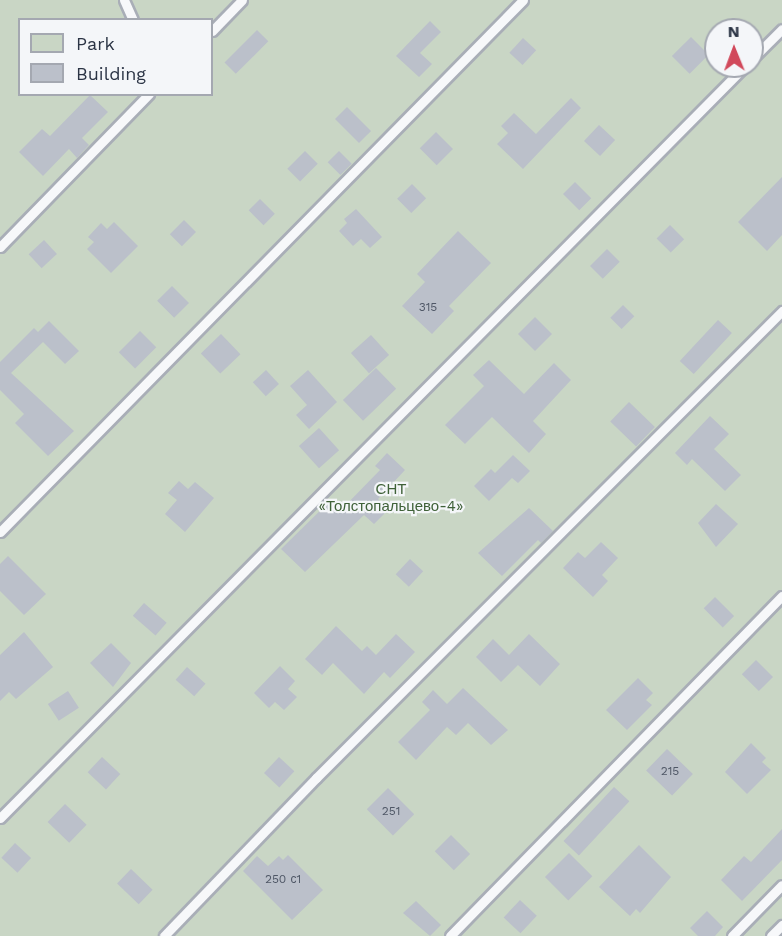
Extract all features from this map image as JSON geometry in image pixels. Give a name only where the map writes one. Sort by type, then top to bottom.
[{"type":"lane","points":[[124,0],[132,18]]},
{"type":"lane","points":[[213,30],[242,0]]},
{"type":"lane","points":[[0,532],[524,0]]},
{"type":"lane","points":[[764,47],[782,29]]},
{"type":"lane","points":[[0,818],[733,78]]},
{"type":"lane","points":[[0,247],[147,96]]},
{"type":"lane","points":[[164,936],[324,769],[782,311]]},
{"type":"lane","points":[[450,936],[782,596]]},
{"type":"lane","points":[[732,936],[782,885]]},
{"type":"lane","points":[[771,936],[782,925]]},
{"type":"green space","name":"СНТ «Толстопальцево-4»","points":[[0,0],[782,0],[782,936],[0,936]]},
{"type":"building","points":[[430,21],[441,32],[420,53],[432,64],[419,77],[396,56]]},
{"type":"building","points":[[257,30],[268,41],[236,74],[224,63]]},
{"type":"building","points":[[691,37],[704,50],[704,59],[690,74],[672,56]]},
{"type":"building","points":[[523,38],[536,50],[523,65],[509,53]]},
{"type":"building","points":[[89,96],[108,112],[82,138],[89,145],[77,158],[69,149],[43,176],[19,152],[42,129],[50,136]]},
{"type":"building","points":[[571,98],[581,108],[523,169],[497,144],[508,133],[501,126],[514,113],[536,134]]},
{"type":"building","points":[[347,107],[371,131],[359,143],[335,119]]},
{"type":"building","points":[[599,125],[615,140],[600,156],[584,141]]},
{"type":"building","points":[[436,132],[453,149],[437,165],[420,148]]},
{"type":"building","points":[[305,151],[318,164],[300,181],[287,169]]},
{"type":"building","points":[[339,151],[352,164],[340,175],[328,162]]},
{"type":"building","points":[[782,177],[782,235],[767,251],[738,222]]},
{"type":"building","points":[[575,182],[591,198],[579,210],[563,194]]},
{"type":"building","points":[[412,184],[426,198],[411,213],[397,199]]},
{"type":"building","points":[[260,199],[275,214],[264,225],[249,210]]},
{"type":"building","points":[[356,209],[382,237],[370,248],[361,239],[353,246],[339,231],[347,223],[344,219]]},
{"type":"building","points":[[184,220],[196,232],[182,246],[170,234]]},
{"type":"building","points":[[114,222],[138,246],[111,273],[87,249],[94,242],[88,237],[101,223],[107,229]]},
{"type":"building","points":[[670,225],[684,239],[671,253],[657,238]]},
{"type":"building","points":[[458,231],[491,263],[449,306],[454,311],[432,334],[402,306],[425,282],[417,274]]},
{"type":"building","points":[[44,240],[57,254],[42,268],[29,254]]},
{"type":"building","points":[[607,249],[620,262],[603,279],[590,266]]},
{"type":"building","points":[[172,286],[189,303],[174,318],[157,301]]},
{"type":"building","points":[[623,305],[634,316],[622,329],[610,318]]},
{"type":"building","points":[[535,317],[552,334],[535,351],[518,334]]},
{"type":"building","points":[[718,320],[732,333],[694,374],[680,361]]},
{"type":"building","points":[[49,321],[79,351],[65,364],[43,342],[11,373],[74,431],[48,456],[15,423],[24,414],[0,390],[0,362],[34,328],[38,332]]},
{"type":"building","points":[[140,331],[156,347],[135,368],[119,352]]},
{"type":"building","points":[[221,334],[240,354],[220,374],[201,353]]},
{"type":"building","points":[[371,335],[389,355],[369,373],[351,353]]},
{"type":"building","points":[[489,360],[524,394],[554,363],[571,380],[533,421],[546,434],[529,453],[492,417],[465,444],[445,425],[484,386],[473,375]]},
{"type":"building","points":[[376,368],[396,389],[363,421],[343,400]]},
{"type":"building","points":[[266,370],[279,384],[266,396],[253,382]]},
{"type":"building","points":[[308,370],[337,402],[309,429],[296,415],[307,405],[290,386]]},
{"type":"building","points":[[629,402],[655,427],[636,446],[610,421]]},
{"type":"building","points":[[710,416],[729,434],[714,449],[741,475],[725,491],[692,459],[687,465],[675,453]]},
{"type":"building","points":[[319,428],[339,450],[319,468],[299,446]]},
{"type":"building","points":[[387,453],[405,470],[378,499],[389,509],[374,524],[364,515],[305,572],[281,549],[332,499],[342,509],[380,470],[375,466]]},
{"type":"building","points":[[513,455],[530,471],[518,483],[512,478],[489,501],[474,486],[491,469],[495,473]]},
{"type":"building","points":[[179,481],[188,489],[195,482],[214,498],[185,532],[165,514],[177,500],[168,493]]},
{"type":"building","points":[[716,504],[738,524],[716,547],[698,523]]},
{"type":"building","points":[[529,508],[553,531],[541,543],[538,540],[502,576],[478,553]]},
{"type":"building","points":[[601,542],[618,558],[602,575],[608,581],[593,597],[563,568],[578,552],[585,558]]},
{"type":"building","points":[[8,556],[46,594],[24,615],[0,591],[0,564]]},
{"type":"building","points":[[410,559],[423,571],[409,587],[396,574]]},
{"type":"building","points":[[715,597],[734,616],[723,627],[704,608]]},
{"type":"building","points":[[144,603],[167,623],[155,636],[133,616]]},
{"type":"building","points":[[336,626],[362,651],[367,646],[376,655],[396,634],[415,652],[390,678],[384,672],[364,694],[333,663],[322,675],[305,659]]},
{"type":"building","points":[[24,632],[53,667],[16,699],[9,692],[0,701],[0,655]]},
{"type":"building","points":[[529,634],[560,664],[540,686],[518,665],[501,682],[476,657],[493,639],[509,655]]},
{"type":"building","points":[[111,643],[131,663],[113,687],[90,663]]},
{"type":"building","points":[[756,660],[773,677],[759,691],[742,674]]},
{"type":"building","points":[[280,666],[295,681],[288,689],[297,697],[284,710],[275,702],[269,708],[254,693]]},
{"type":"building","points":[[187,667],[206,684],[194,696],[176,680]]},
{"type":"building","points":[[638,678],[653,693],[646,700],[652,705],[627,730],[606,710]]},
{"type":"building","points":[[463,688],[508,730],[491,745],[468,723],[456,735],[447,727],[416,760],[398,742],[430,710],[422,702],[433,690],[447,704]]},
{"type":"building","points":[[68,691],[79,708],[59,721],[48,704]]},
{"type":"building","points":[[751,743],[766,758],[762,762],[771,770],[747,794],[725,772]]},
{"type":"building","points":[[667,749],[693,774],[672,796],[646,771]]},
{"type":"building","points":[[102,757],[120,774],[106,789],[88,772]]},
{"type":"building","points":[[279,757],[294,771],[279,787],[264,773]]},
{"type":"building","points":[[614,787],[629,801],[579,855],[564,841]]},
{"type":"building","points":[[388,788],[414,814],[393,835],[367,809]]},
{"type":"building","points":[[65,804],[87,825],[69,843],[48,822]]},
{"type":"building","points":[[782,829],[782,860],[742,901],[721,880],[744,856],[751,862]]},
{"type":"building","points":[[451,835],[470,854],[454,870],[435,851]]},
{"type":"building","points":[[15,843],[31,858],[17,873],[1,858]]},
{"type":"building","points":[[639,845],[671,877],[640,913],[636,909],[630,916],[599,887]]},
{"type":"building","points":[[569,853],[592,876],[568,900],[545,877]]},
{"type":"building","points":[[288,855],[323,890],[292,920],[243,871],[257,856],[268,866],[279,856],[283,860]]},
{"type":"building","points":[[131,869],[153,890],[139,904],[117,883]]},
{"type":"building","points":[[520,900],[537,916],[520,933],[504,918]]},
{"type":"building","points":[[416,901],[441,925],[430,936],[403,913]]},
{"type":"building","points":[[707,911],[723,927],[715,936],[698,936],[690,928]]}]
